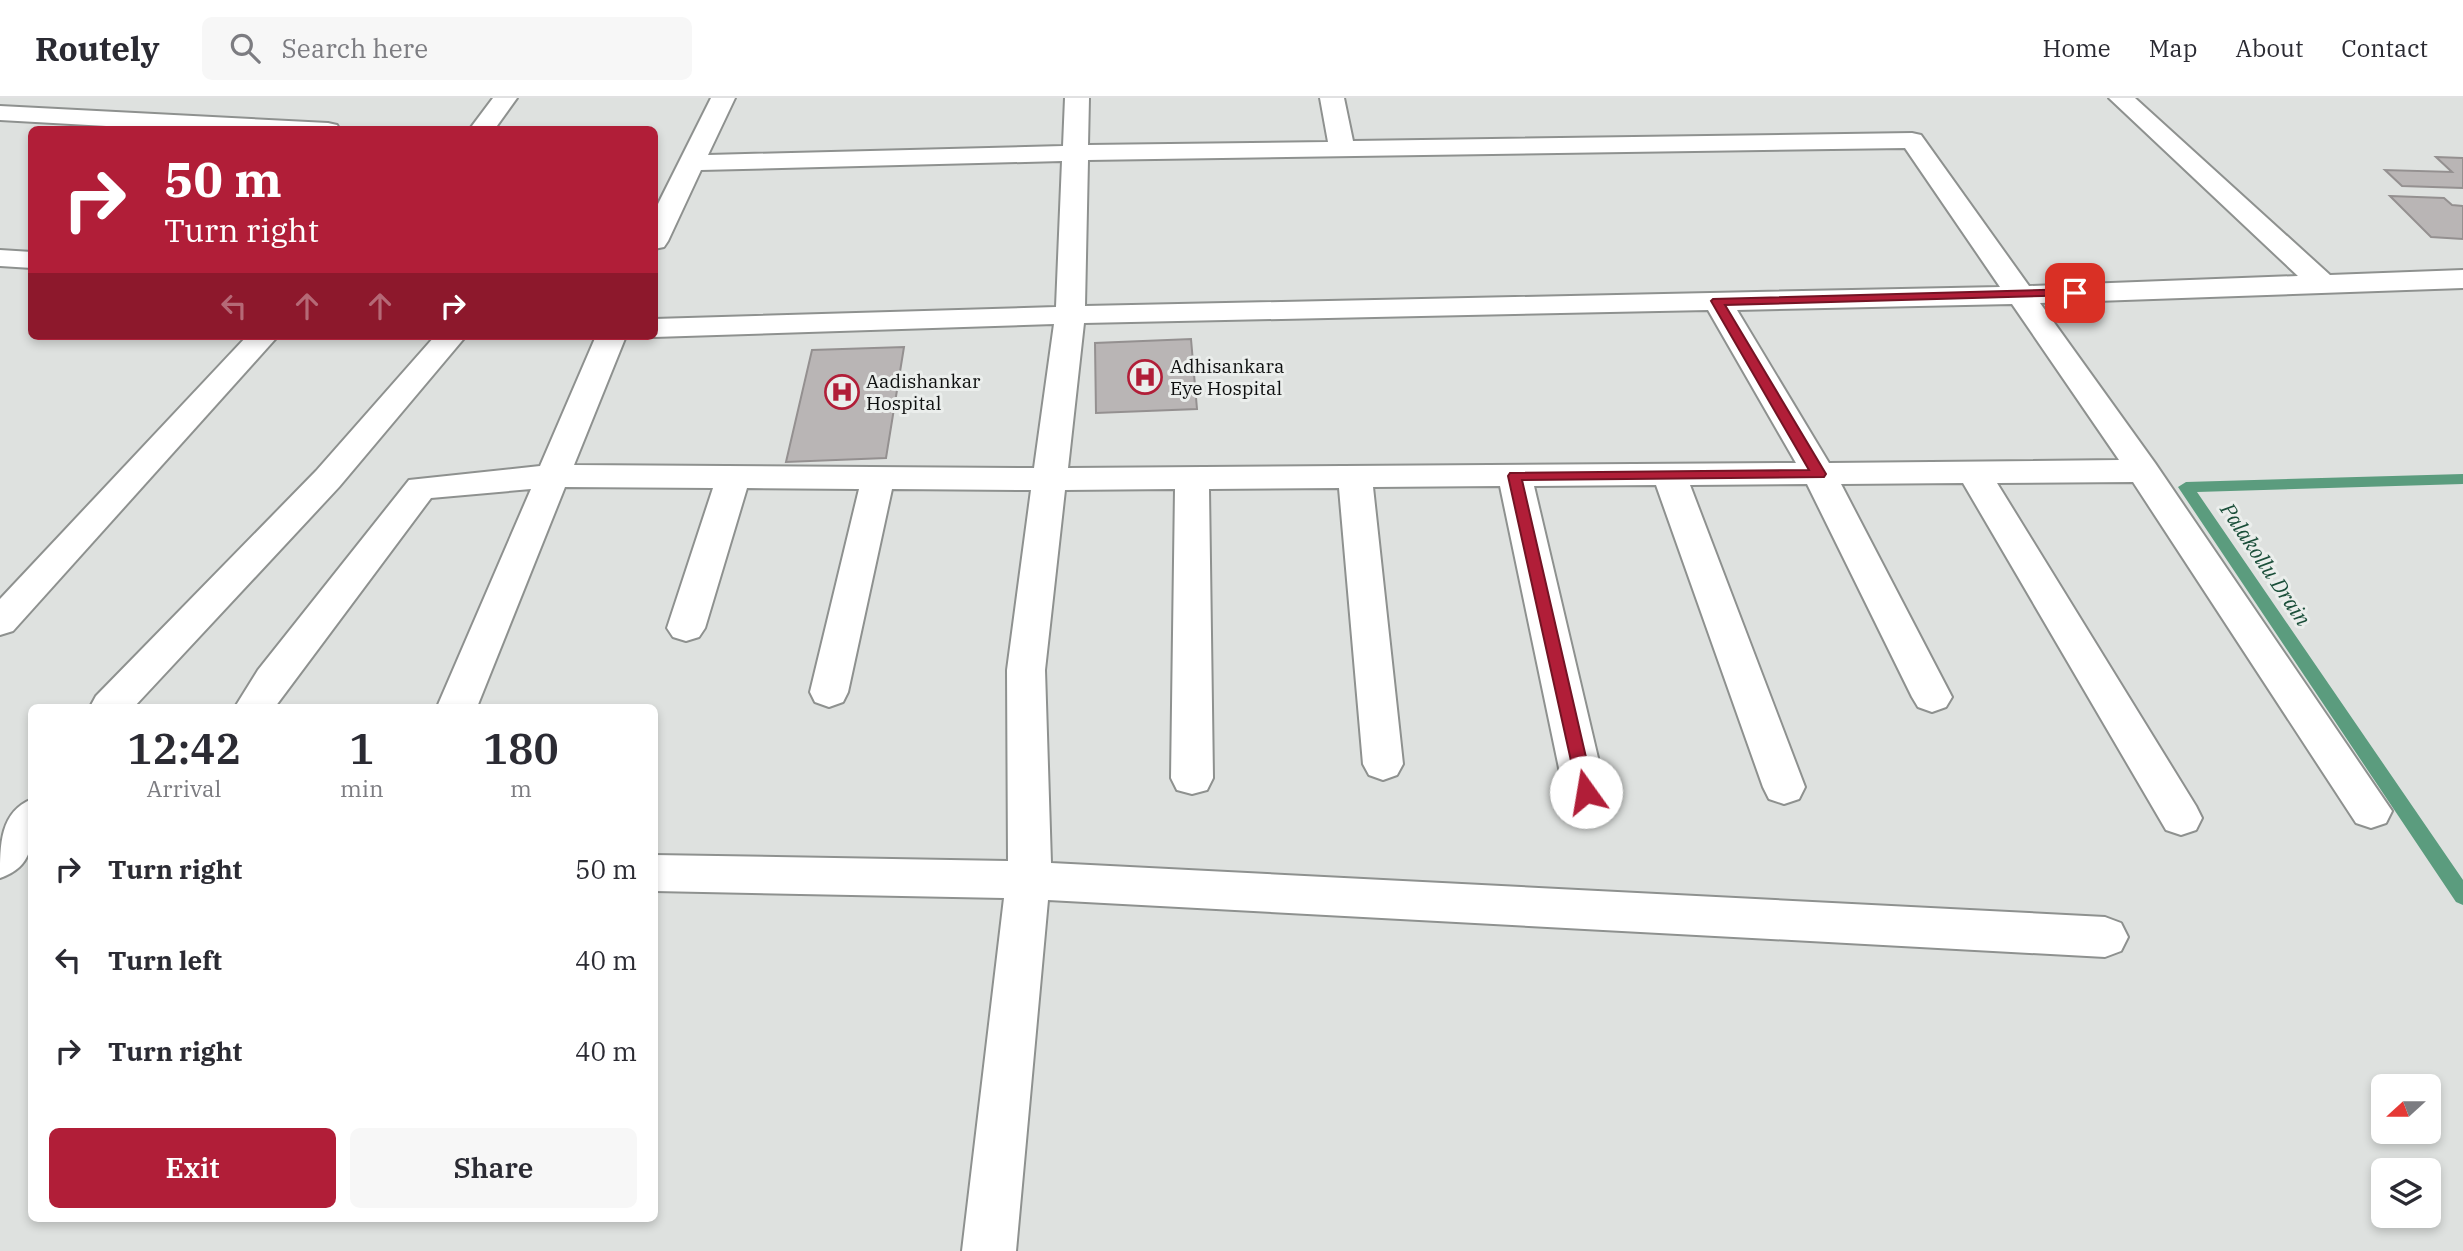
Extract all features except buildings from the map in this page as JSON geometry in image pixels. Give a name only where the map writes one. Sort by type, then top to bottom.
[{"type":"street","points":[[53,115],[76,98]]},
{"type":"street","points":[[484,126],[505,98]]},
{"type":"street","points":[[658,232],[723,98]]},
{"type":"street","points":[[989,1251],[1028,880],[1026,670],[1070,315],[1077,98]]},
{"type":"street","points":[[1332,98],[1342,148]]},
{"type":"street","points":[[2121,98],[2323,284]]},
{"type":"street","points":[[0,113],[255,126]]},
{"type":"street","points":[[690,163],[1075,153],[1912,140],[2143,471],[2371,811]]},
{"type":"street","points":[[0,258],[28,260]]},
{"type":"street","points":[[658,328],[1070,315],[2020,295],[2463,279]]},
{"type":"street","points":[[1717,301],[1819,474],[1932,697]]},
{"type":"street","points":[[0,622],[259,340]]},
{"type":"street","points":[[113,704],[324,482],[408,389],[448,340]]},
{"type":"street","points":[[458,704],[609,340]]},
{"type":"street","points":[[257,704],[272,680],[421,488],[553,476],[1050,480],[2143,471]]},
{"type":"street","points":[[1974,473],[2181,818]]},
{"type":"street","points":[[1669,475],[1784,787]]},
{"type":"street","points":[[1514,476],[1586,792]]},
{"type":"street","points":[[1355,477],[1383,764]]},
{"type":"street","points":[[686,628],[733,478]]},
{"type":"street","points":[[830,692],[878,478]]},
{"type":"street","points":[[1192,478],[1192,778]]},
{"type":"street","points":[[0,861],[28,822]]},
{"type":"street","points":[[0,861],[28,863]]},
{"type":"street","points":[[658,873],[1028,880],[2105,937]]},
{"type":"waterway","name":"Palakollu Drain","points":[[2463,479],[2186,487],[2463,896]]},
{"type":"place","name":"Adhisankara Eye Hospital","points":[[1145,377]]},
{"type":"place","name":"Aadishankar Hospital","points":[[842,392]]},
{"type":"route","points":[[1586,792],[1514,476],[1819,474],[1717,301],[2075,293]]}]
